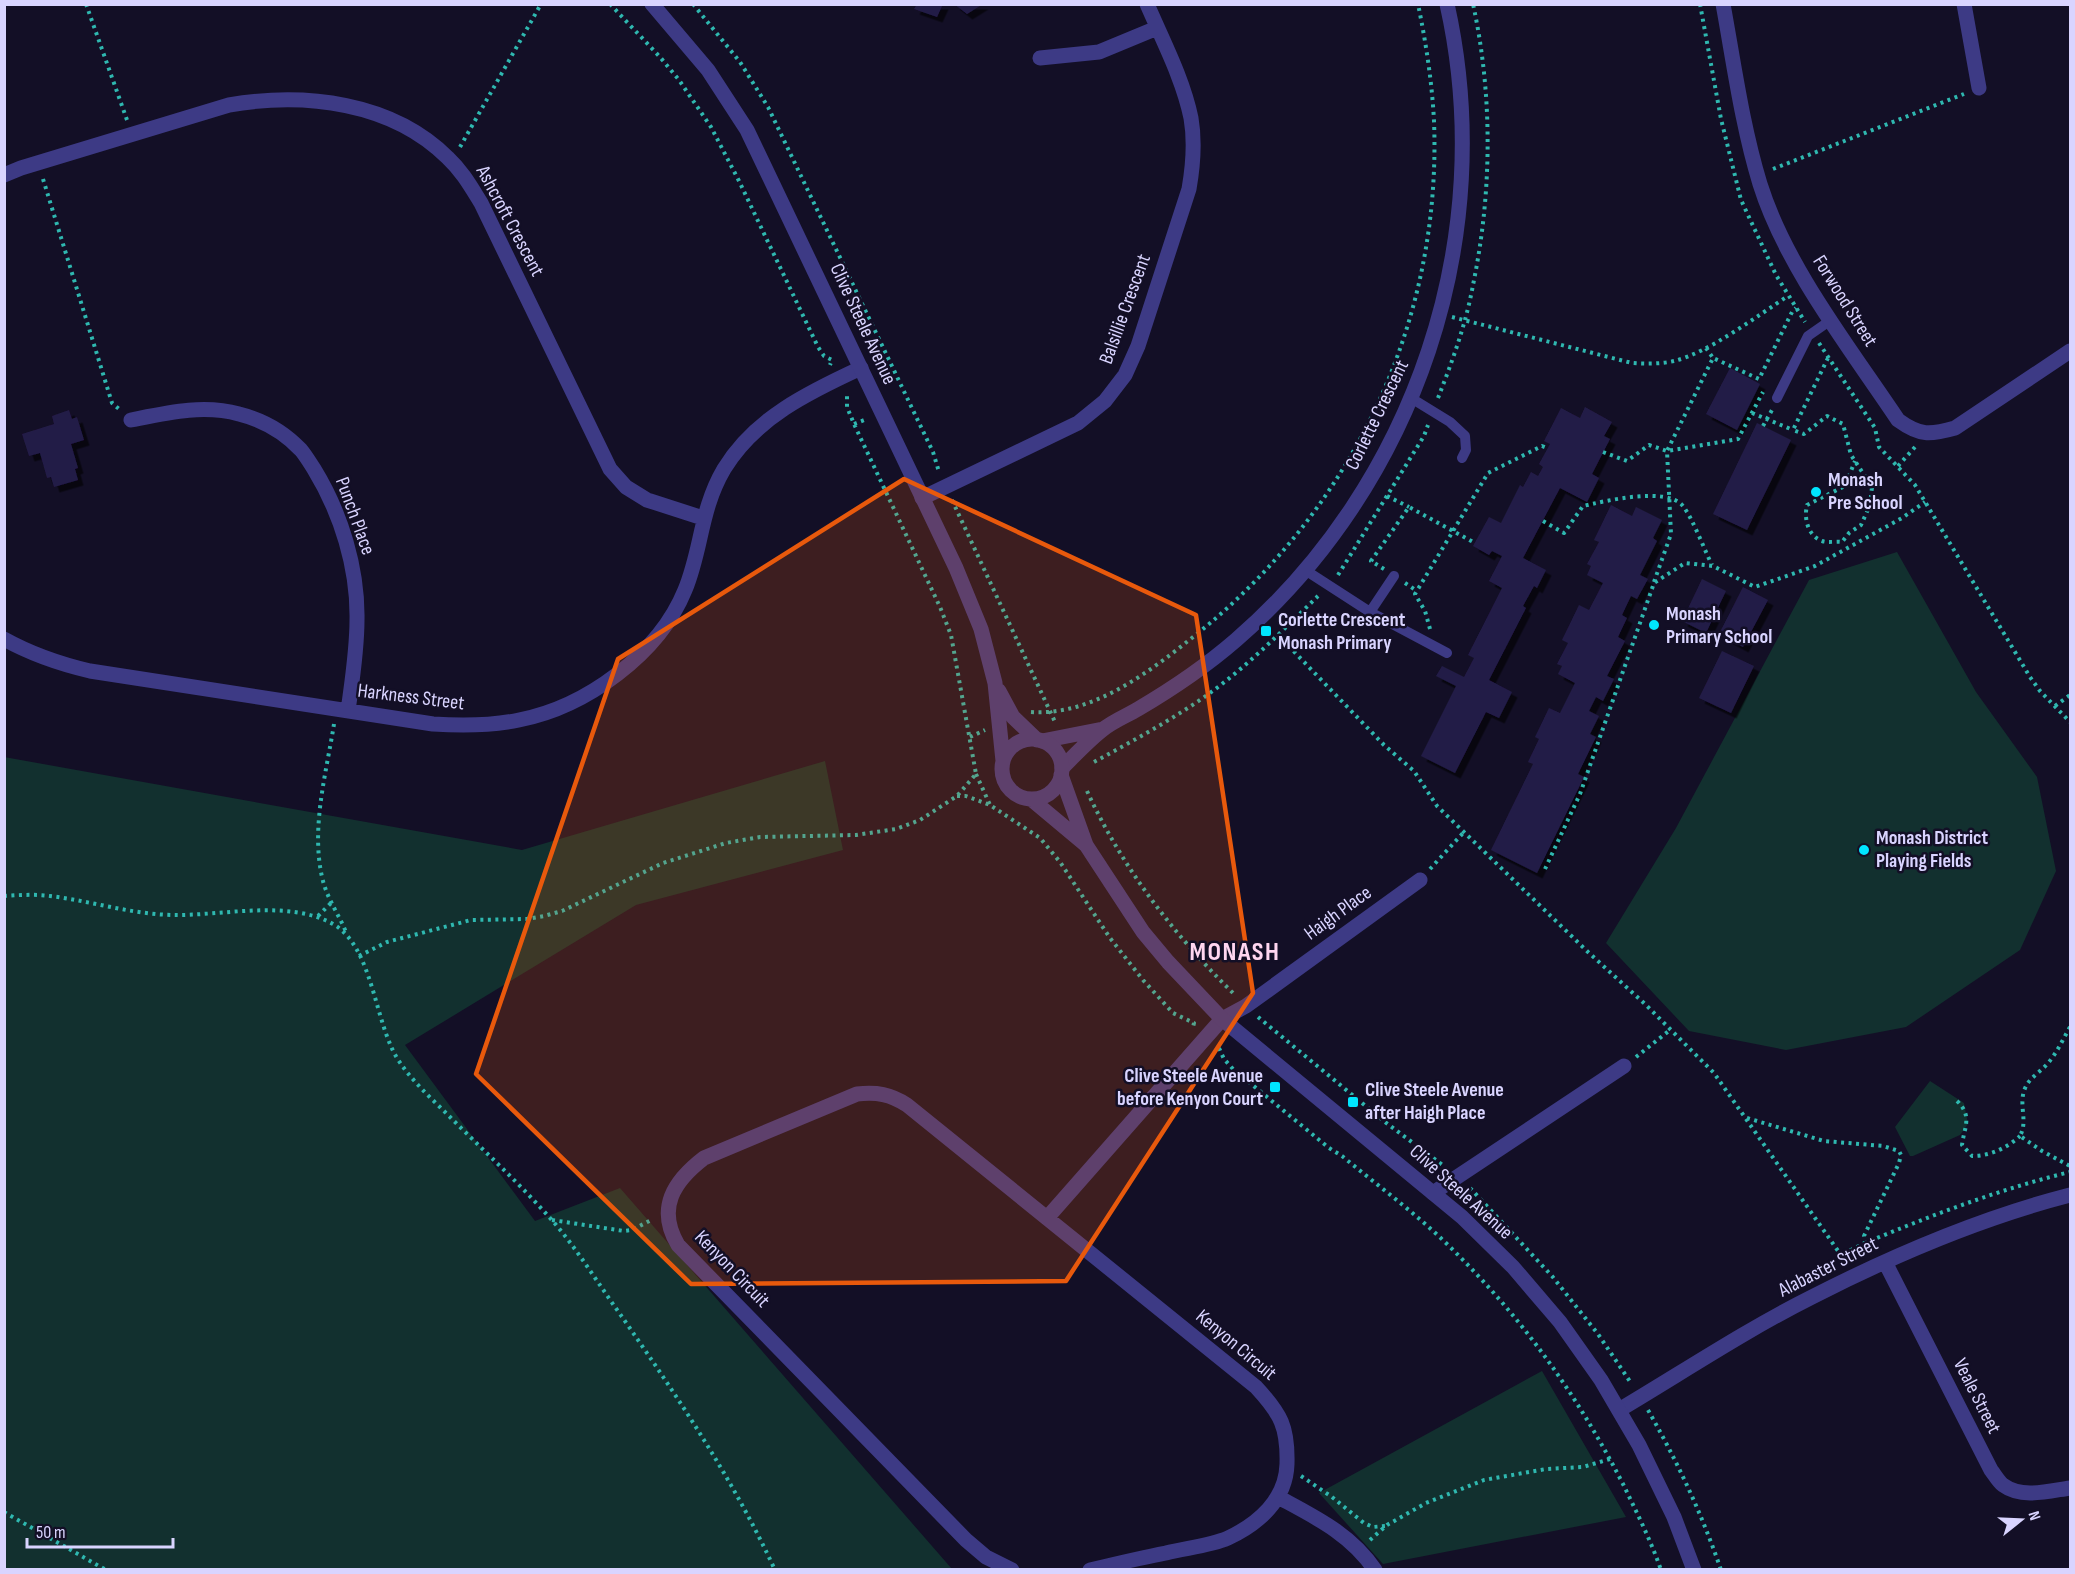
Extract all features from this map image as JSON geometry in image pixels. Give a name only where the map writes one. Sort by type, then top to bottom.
[{"type":"street","name":"Clive Steele Avenue","points":[[652,4],[708,70],[747,130],[970,600],[981,629],[995,683],[1003,761]]},
{"type":"street","name":"Balsillie Crescent","points":[[922,498],[1078,423],[1105,401],[1125,375],[1138,346],[1190,189],[1192,171],[1191,118],[1180,84],[1147,4]]},
{"type":"street","name":"Corlette Crescent","points":[[1061,771],[1103,729],[1139,709],[1237,639],[1296,582],[1344,521],[1385,455],[1430,349],[1441,313],[1456,243],[1462,176],[1462,111],[1453,30],[1447,4]]},
{"type":"street","name":"Forwood Street","points":[[1723,4],[1746,129],[1758,175],[1783,240],[1812,291],[1898,420],[1913,431],[1934,434],[1955,428],[2070,351]]},
{"type":"street","points":[[1964,4],[1979,88]]},
{"type":"street","points":[[1040,58],[1099,52],[1157,28]]},
{"type":"street","name":"Ashcroft Crescent","points":[[4,175],[229,105],[252,101],[296,99],[339,104],[380,115],[416,133],[452,162],[481,203],[610,469],[626,487],[646,500],[703,518]]},
{"type":"street","name":"Harkness Street","points":[[4,639],[24,650],[67,666],[90,671],[433,724],[477,726],[531,717],[583,697],[619,673],[651,644],[664,628],[684,593],[691,575],[708,501],[724,469],[748,439],[777,412],[811,391],[861,368]]},
{"type":"street","name":"Punch Place","points":[[131,420],[190,409],[238,413],[281,432],[302,452],[323,484],[333,505],[353,572],[357,619],[354,667],[342,710]]},
{"type":"street","name":"Clive Steele Avenue","points":[[995,683],[1013,717],[1039,740]]},
{"type":"street","name":"Corlette Crescent","points":[[1039,740],[1103,729]]},
{"type":"street","points":[[1039,740],[1054,749],[1061,771],[1053,790],[1047,795],[1031,799],[1014,793],[1007,787],[1003,779],[1003,761],[1012,746],[1020,742],[1039,740]]},
{"type":"street","name":"Clive Steele Avenue","points":[[1061,771],[1086,845],[1143,932],[1168,962],[1222,1019],[1462,1216],[1514,1267],[1545,1304],[1594,1370],[1639,1445],[1674,1517],[1694,1569]]},
{"type":"street","name":"Clive Steele Avenue","points":[[1031,799],[1086,845]]},
{"type":"street","name":"Haigh Place","points":[[1222,1019],[1246,1006],[1420,880]]},
{"type":"street","points":[[1047,1218],[1222,1019]]},
{"type":"street","points":[[1433,1193],[1624,1066]]},
{"type":"street","name":"Kenyon Circuit","points":[[1012,1569],[986,1557],[966,1540],[678,1245],[673,1236],[668,1215],[670,1198],[686,1172],[704,1158],[839,1100],[857,1094],[875,1092],[893,1096],[1256,1387],[1281,1418],[1288,1444],[1287,1470],[1278,1497],[1269,1510],[1257,1522],[1226,1539],[1090,1569]]},
{"type":"street","name":"Alabaster Street","points":[[1619,1410],[1810,1297],[1926,1244],[2005,1215],[2070,1195]]},
{"type":"street","name":"Veale Street","points":[[1884,1262],[1991,1470],[2003,1485],[2014,1491],[2029,1494],[2070,1488]]},
{"type":"street","points":[[1278,1497],[1323,1521],[1360,1549],[1375,1569]]},
{"type":"lane","points":[[1777,398],[1808,336],[1831,320]]},
{"type":"lane","points":[[1411,398],[1450,422],[1465,436],[1466,450],[1462,458]]},
{"type":"lane","points":[[1305,570],[1370,612],[1447,653]]},
{"type":"lane","points":[[1370,612],[1394,576]]},
{"type":"path","points":[[86,4],[128,124]]},
{"type":"path","points":[[452,162],[542,4]]},
{"type":"path","points":[[610,4],[679,80],[711,128],[739,181],[818,347],[824,356],[832,360],[829,367]]},
{"type":"path","points":[[693,4],[740,62],[768,107],[933,452],[940,476]]},
{"type":"path","points":[[1024,712],[1051,713],[1107,694],[1169,656],[1221,615],[1291,544],[1336,482],[1368,425],[1393,370],[1413,306],[1428,234],[1434,161],[1432,85],[1418,4]]},
{"type":"path","points":[[1089,764],[1148,733],[1199,700],[1278,636],[1341,573],[1424,436],[1465,320],[1477,264],[1487,168],[1485,92],[1473,4]]},
{"type":"path","points":[[1469,11],[1475,14]]},
{"type":"path","points":[[1736,184],[1979,88]]},
{"type":"path","points":[[38,163],[112,403]]},
{"type":"path","points":[[1413,306],[1632,363],[1672,362],[1706,348],[1788,296]]},
{"type":"path","points":[[1759,379],[1796,308]]},
{"type":"path","points":[[1603,452],[1627,461],[1649,445],[1667,451],[1738,439],[1767,384],[1713,358],[1706,348]]},
{"type":"path","points":[[1793,430],[1828,357]]},
{"type":"path","points":[[1545,869],[1581,794],[1671,534],[1667,451],[1713,358]]},
{"type":"path","points":[[848,391],[847,407],[854,424],[947,622],[976,774],[990,805]]},
{"type":"path","points":[[1752,413],[1804,434],[1827,416],[1843,424],[1851,455],[1855,461],[1872,487],[1870,505],[1861,525],[1849,533],[1842,542],[1822,541],[1809,530],[1804,517],[1807,505],[1845,486],[1855,461]]},
{"type":"path","points":[[854,424],[867,419],[870,424]]},
{"type":"path","points":[[1424,641],[1431,630],[1425,612],[1415,594],[1488,473],[1542,446],[1547,448]]},
{"type":"path","points":[[957,495],[952,500],[1051,713]]},
{"type":"path","points":[[1387,496],[1475,543]]},
{"type":"path","points":[[1543,521],[1564,533],[1583,506],[1622,498],[1669,497],[1682,505],[1713,566]]},
{"type":"path","points":[[1654,583],[1684,563],[1713,566],[1755,587],[1815,566],[1902,518],[1926,502]]},
{"type":"path","points":[[1394,576],[1371,561],[1409,507]]},
{"type":"path","points":[[1278,636],[1384,745],[1414,771],[1437,806],[1714,1073],[1843,1258],[1849,1251],[1865,1243],[1980,1198],[2032,1181],[2070,1172]]},
{"type":"path","points":[[2055,706],[2070,696]]},
{"type":"path","points":[[342,710],[318,825],[319,855],[323,881],[331,903],[359,956],[374,993],[392,1050],[418,1086],[552,1220],[676,1396],[729,1482],[775,1569]]},
{"type":"path","points":[[359,956],[387,942],[471,920],[526,919],[562,911],[663,863],[726,843],[760,837],[856,835],[896,829],[920,820],[957,796],[976,774]]},
{"type":"path","points":[[957,796],[966,796],[990,805],[1044,843],[1060,862],[1123,955],[1173,1013],[1194,1023],[1192,1030]]},
{"type":"path","points":[[1090,798],[1118,852],[1154,904],[1186,945],[1233,994]]},
{"type":"path","points":[[1420,880],[1464,832]]},
{"type":"path","points":[[4,896],[50,896],[157,915],[273,911],[317,917],[346,933]]},
{"type":"path","points":[[317,917],[331,903]]},
{"type":"path","points":[[1262,1021],[1385,1122],[1446,1168]]},
{"type":"path","points":[[1957,1101],[1961,1104],[1967,1121],[1962,1145],[1972,1156],[1984,1156],[2009,1144],[2024,1130],[2022,1102],[2028,1083],[2048,1063],[2070,1027]]},
{"type":"path","points":[[1624,1066],[1670,1030]]},
{"type":"path","points":[[1218,1047],[1224,1059],[1233,1069],[1283,1112],[1342,1156],[1430,1228],[1489,1286],[1520,1321],[1552,1364],[1610,1460],[1661,1569]]},
{"type":"path","points":[[1746,1117],[1824,1141],[1883,1146],[1899,1151],[1901,1155],[1899,1163],[1864,1236],[1865,1243]]},
{"type":"path","points":[[2020,1136],[2070,1166]]},
{"type":"path","points":[[1475,1193],[1552,1276],[1598,1334],[1631,1383]]},
{"type":"path","points":[[552,1220],[624,1231],[632,1230],[657,1214]]},
{"type":"path","points":[[1649,1413],[1677,1464],[1721,1569]]},
{"type":"path","points":[[1360,1549],[1385,1526],[1426,1503],[1484,1480],[1546,1469],[1583,1467],[1610,1460]]},
{"type":"path","points":[[1298,1474],[1332,1497],[1364,1523],[1373,1527],[1385,1526]]},
{"type":"path","points":[[4,1512],[106,1569]]},
{"type":"highlighted area","points":[[904,479],[1196,615],[1253,993],[1066,1281],[691,1284],[476,1074],[618,659]]},
{"type":"green space","points":[[1897,552],[1976,692],[2037,777],[2056,871],[2020,950],[1906,1027],[1786,1050],[1689,1031],[1606,943],[1676,828],[1809,580]]},
{"type":"green space","points":[[4,757],[522,850],[825,761],[843,850],[636,905],[405,1045],[535,1221],[620,1188],[952,1569],[5,1569]]},
{"type":"green space","points":[[1930,1081],[1964,1103],[1968,1124],[1960,1135],[1910,1156],[1895,1127]]},
{"type":"green space","points":[[1542,1371],[1626,1517],[1383,1564],[1319,1493]]},
{"type":"building","points":[[917,4],[943,4],[937,17],[914,9]]},
{"type":"building","points":[[954,4],[983,4],[967,14]]},
{"type":"building","points":[[1730,368],[1760,384],[1737,430],[1706,414]]},
{"type":"building","points":[[1585,407],[1612,422],[1604,436],[1610,439],[1592,474],[1599,478],[1587,502],[1560,488],[1523,558],[1546,570],[1537,588],[1534,586],[1523,606],[1526,608],[1489,680],[1512,692],[1499,718],[1486,712],[1455,773],[1421,756],[1456,686],[1436,676],[1442,666],[1464,677],[1474,658],[1468,655],[1502,588],[1489,581],[1502,556],[1492,551],[1489,555],[1473,546],[1489,517],[1501,523],[1520,485],[1523,487],[1531,472],[1538,476],[1543,467],[1539,464],[1550,444],[1544,441],[1561,408],[1580,418]]},
{"type":"building","points":[[69,410],[72,419],[77,417],[84,440],[71,444],[78,468],[75,469],[78,480],[54,487],[51,477],[47,478],[40,453],[29,456],[22,434],[54,424],[52,416]]},
{"type":"building","points":[[1757,423],[1791,440],[1747,530],[1713,514]]},
{"type":"building","points":[[1611,505],[1632,516],[1636,507],[1662,520],[1653,538],[1657,541],[1640,575],[1648,579],[1637,599],[1631,596],[1622,615],[1627,618],[1618,637],[1625,641],[1607,676],[1614,679],[1603,701],[1596,697],[1589,711],[1599,716],[1590,734],[1596,737],[1578,774],[1584,777],[1537,873],[1491,850],[1533,764],[1528,762],[1539,739],[1535,737],[1549,708],[1560,713],[1575,683],[1558,674],[1562,666],[1557,664],[1568,643],[1562,640],[1579,605],[1589,610],[1603,583],[1587,575],[1591,566],[1587,564],[1599,542],[1594,540]]},
{"type":"building","points":[[1702,579],[1726,591],[1706,633],[1682,621]]},
{"type":"building","points":[[1743,587],[1768,600],[1743,647],[1719,634]]},
{"type":"building","points":[[1722,651],[1754,666],[1731,713],[1699,698]]},
{"type":"place","name":"Monash Pre School","points":[[1816,492]]},
{"type":"place","name":"Monash Primary School","points":[[1654,625]]},
{"type":"place","name":"Corlette Crescent Monash Primary","points":[[1266,631]]},
{"type":"place","name":"Monash District Playing Fields","points":[[1864,850]]},
{"type":"place","name":"Clive Steele Avenue before Kenyon Court","points":[[1275,1087]]},
{"type":"place","name":"Clive Steele Avenue after Haigh Place","points":[[1353,1102]]},
{"type":"district","name":"MONASH","points":[[1235,952]]}]
